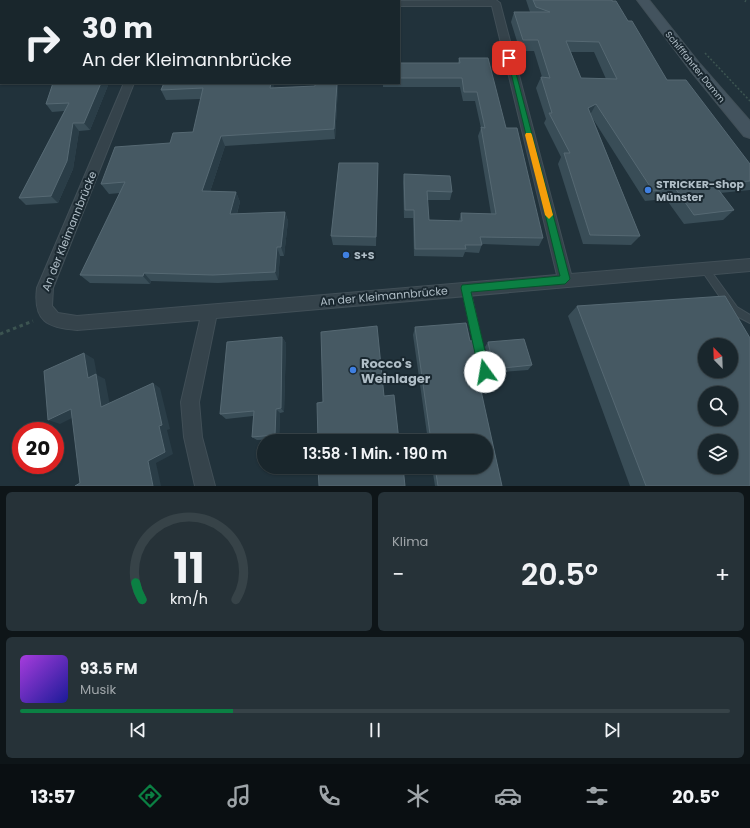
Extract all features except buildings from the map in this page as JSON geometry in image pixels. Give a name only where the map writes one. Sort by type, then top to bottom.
[{"type":"main road","name":"Schifffahrter Damm","points":[[643,0],[695,67],[750,132]]},
{"type":"street","points":[[404,2],[496,3],[565,279]]},
{"type":"street","name":"An der Kleimannbrücke","points":[[129,84],[45,288],[42,302],[46,314],[56,322],[77,323],[565,279],[750,265]]},
{"type":"street","points":[[205,486],[193,437],[190,402],[210,312]]},
{"type":"lane","points":[[705,269],[734,310],[750,319]]},
{"type":"lane","points":[[466,288],[488,386]]},
{"type":"path","points":[[702,49],[750,101]]},
{"type":"path","points":[[0,334],[31,322],[46,314]]},
{"type":"slow traffic","points":[[528,135],[549,215]]},
{"type":"place","name":"STRICKER-Shop Münster","points":[[648,190]]},
{"type":"place","name":"S+S","points":[[346,255]]},
{"type":"place","name":"Rocco's Weinlager","points":[[353,370]]},
{"type":"route","points":[[485,372],[466,288],[565,279],[509,58]]}]
